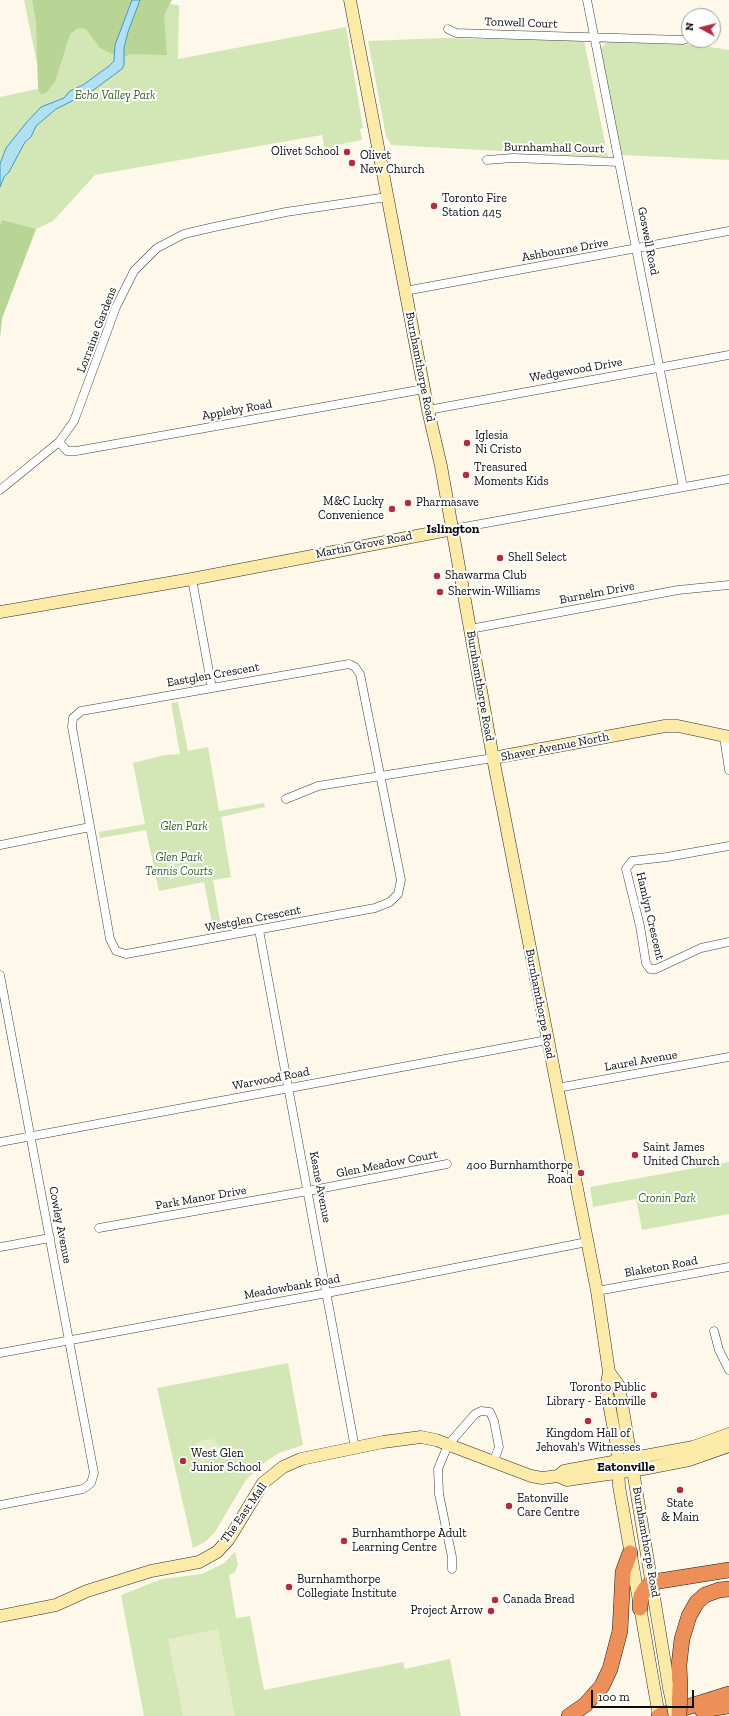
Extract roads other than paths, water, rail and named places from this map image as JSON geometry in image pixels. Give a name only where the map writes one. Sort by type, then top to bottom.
[{"type":"highway","points":[[569,1716],[585,1705],[602,1686],[612,1663],[617,1647],[622,1616],[623,1572],[630,1553]]},
{"type":"highway","points":[[640,1608],[641,1596],[645,1589],[653,1582],[729,1570]]},
{"type":"highway","points":[[679,1716],[674,1687],[679,1665],[682,1639],[692,1610],[705,1595],[719,1590],[729,1589]]},
{"type":"highway","points":[[659,1716],[729,1694]]},
{"type":"highway","points":[[666,1716],[729,1706]]},
{"type":"main road","name":"Burnhamthorpe Road","points":[[350,0],[428,410],[441,466],[453,529],[493,758],[597,1291],[609,1372],[606,1388],[617,1446],[618,1466],[630,1553],[659,1716]]},
{"type":"main road","name":"Martin Grove Road","points":[[0,612],[192,579],[453,529]]},
{"type":"main road","name":"Shaver Avenue North","points":[[493,758],[665,726],[678,726],[726,737]]},
{"type":"main road","name":"Burnhamthorpe Road","points":[[609,1372],[620,1386],[653,1582],[674,1687],[675,1716]]},
{"type":"main road","name":"The East Mall","points":[[618,1466],[632,1457],[693,1447],[729,1434]]},
{"type":"main road","name":"The East Mall","points":[[0,1616],[56,1605],[87,1591],[151,1571],[199,1562],[217,1552],[228,1539],[260,1488],[283,1467],[301,1459],[421,1437],[448,1445],[493,1463],[535,1477],[558,1476],[564,1471],[618,1466],[633,1470],[698,1458],[729,1446]]},
{"type":"street","name":"Goswell Road","points":[[587,0],[593,37],[637,249],[683,487]]},
{"type":"street","name":"Tonwell Court","points":[[448,29],[456,33],[681,40]]},
{"type":"street","name":"Burnhamhall Court","points":[[487,160],[513,158],[619,162]]},
{"type":"street","name":"Lorraine Gardens","points":[[0,490],[59,442],[74,421],[116,307],[134,271],[157,248],[184,234],[214,227],[286,212],[387,197]]},
{"type":"street","name":"Ashbourne Drive","points":[[405,291],[729,231]]},
{"type":"street","name":"Wedgewood Drive","points":[[428,410],[729,355]]},
{"type":"street","name":"Appleby Road","points":[[59,442],[68,451],[76,451],[424,389]]},
{"type":"street","name":"Martin Grove Road","points":[[453,529],[729,479]]},
{"type":"street","points":[[192,579],[212,688]]},
{"type":"street","name":"Burnelm Drive","points":[[470,629],[678,590],[729,585]]},
{"type":"street","name":"Eastglen Crescent","points":[[90,827],[72,727],[73,718],[81,710],[342,665],[353,666],[360,674],[381,777]]},
{"type":"street","points":[[726,737],[729,770]]},
{"type":"street","name":"Shaver Avenue North","points":[[286,799],[318,786],[493,758]]},
{"type":"street","name":"Westglen Crescent","points":[[90,827],[110,939],[116,951],[126,954],[375,908],[390,902],[398,894],[401,880],[381,777]]},
{"type":"street","points":[[0,845],[90,827]]},
{"type":"street","name":"Hamlyn Crescent","points":[[729,846],[667,857],[632,861],[628,864],[626,872],[638,918],[646,963],[650,969],[656,969],[700,948],[729,942]]},
{"type":"street","name":"Keane Avenue","points":[[259,930],[355,1448]]},
{"type":"street","name":"Cowley Avenue","points":[[0,975],[94,1473],[93,1480],[89,1486],[83,1489],[0,1505]]},
{"type":"street","name":"Warwood Road","points":[[0,1142],[547,1040]]},
{"type":"street","name":"Laurel Avenue","points":[[557,1088],[729,1057]]},
{"type":"street","name":"Glen Meadow Court","points":[[308,1191],[447,1164]]},
{"type":"street","name":"Park Manor Drive","points":[[99,1228],[308,1191]]},
{"type":"street","points":[[0,1247],[50,1238]]},
{"type":"street","name":"Meadowbank Road","points":[[0,1353],[327,1293],[587,1242]]},
{"type":"street","name":"Blaketon Road","points":[[597,1291],[729,1267]]},
{"type":"street","points":[[714,1332],[717,1344],[726,1354],[729,1370]]},
{"type":"street","points":[[452,1569],[452,1557],[437,1480],[438,1469],[448,1445],[476,1414],[481,1411],[487,1411],[493,1417],[499,1444],[493,1463]]},
{"type":"water","points":[[132,0],[140,0],[128,32],[124,48],[124,65],[122,69],[92,91],[56,109],[36,126],[31,137],[25,142],[9,172],[4,177],[0,187],[0,164],[6,148],[26,123],[41,107],[64,98],[70,91],[83,85],[114,61],[115,45]]},
{"type":"place","name":"Olivet School","points":[[347,152]]},
{"type":"place","name":"Olivet New Church","points":[[352,163]]},
{"type":"place","name":"Toronto Fire Station 445","points":[[434,206]]},
{"type":"place","name":"Iglesia Ni Cristo","points":[[467,443]]},
{"type":"place","name":"Treasured Moments Kids","points":[[466,475]]},
{"type":"place","name":"Pharmasave","points":[[408,503]]},
{"type":"place","name":"M&C Lucky Convenience","points":[[392,509]]},
{"type":"place","name":"Shell Select","points":[[500,558]]},
{"type":"place","name":"Shawarma Club","points":[[437,576]]},
{"type":"place","name":"Sherwin-Williams","points":[[440,592]]},
{"type":"place","name":"Saint James United Church","points":[[635,1155]]},
{"type":"place","name":"400 Burnhamthorpe Road","points":[[581,1173]]},
{"type":"place","name":"Toronto Public Library - Eatonville","points":[[654,1395]]},
{"type":"place","name":"Kingdom Hall of Jehovah's Witnesses","points":[[588,1421]]},
{"type":"place","name":"West Glen Junior School","points":[[183,1461]]},
{"type":"place","name":"State & Main","points":[[680,1490]]},
{"type":"place","name":"Eatonville Care Centre","points":[[509,1506]]},
{"type":"place","name":"Burnhamthorpe Adult Learning Centre","points":[[344,1541]]},
{"type":"place","name":"Burnhamthorpe Collegiate Institute","points":[[289,1587]]},
{"type":"place","name":"Canada Bread","points":[[495,1600]]},
{"type":"place","name":"Project Arrow","points":[[491,1611]]},
{"type":"district","name":"Islington","points":[[453,529]]},
{"type":"district","name":"Eatonville","points":[[626,1467]]},
{"type":"park label","name":"Echo Valley Park","points":[[115,96]]},
{"type":"park label","name":"Glen Park","points":[[184,827]]},
{"type":"park label","name":"Glen Park Tennis Courts","points":[[179,865]]},
{"type":"park label","name":"Cronin Park","points":[[667,1199]]}]
